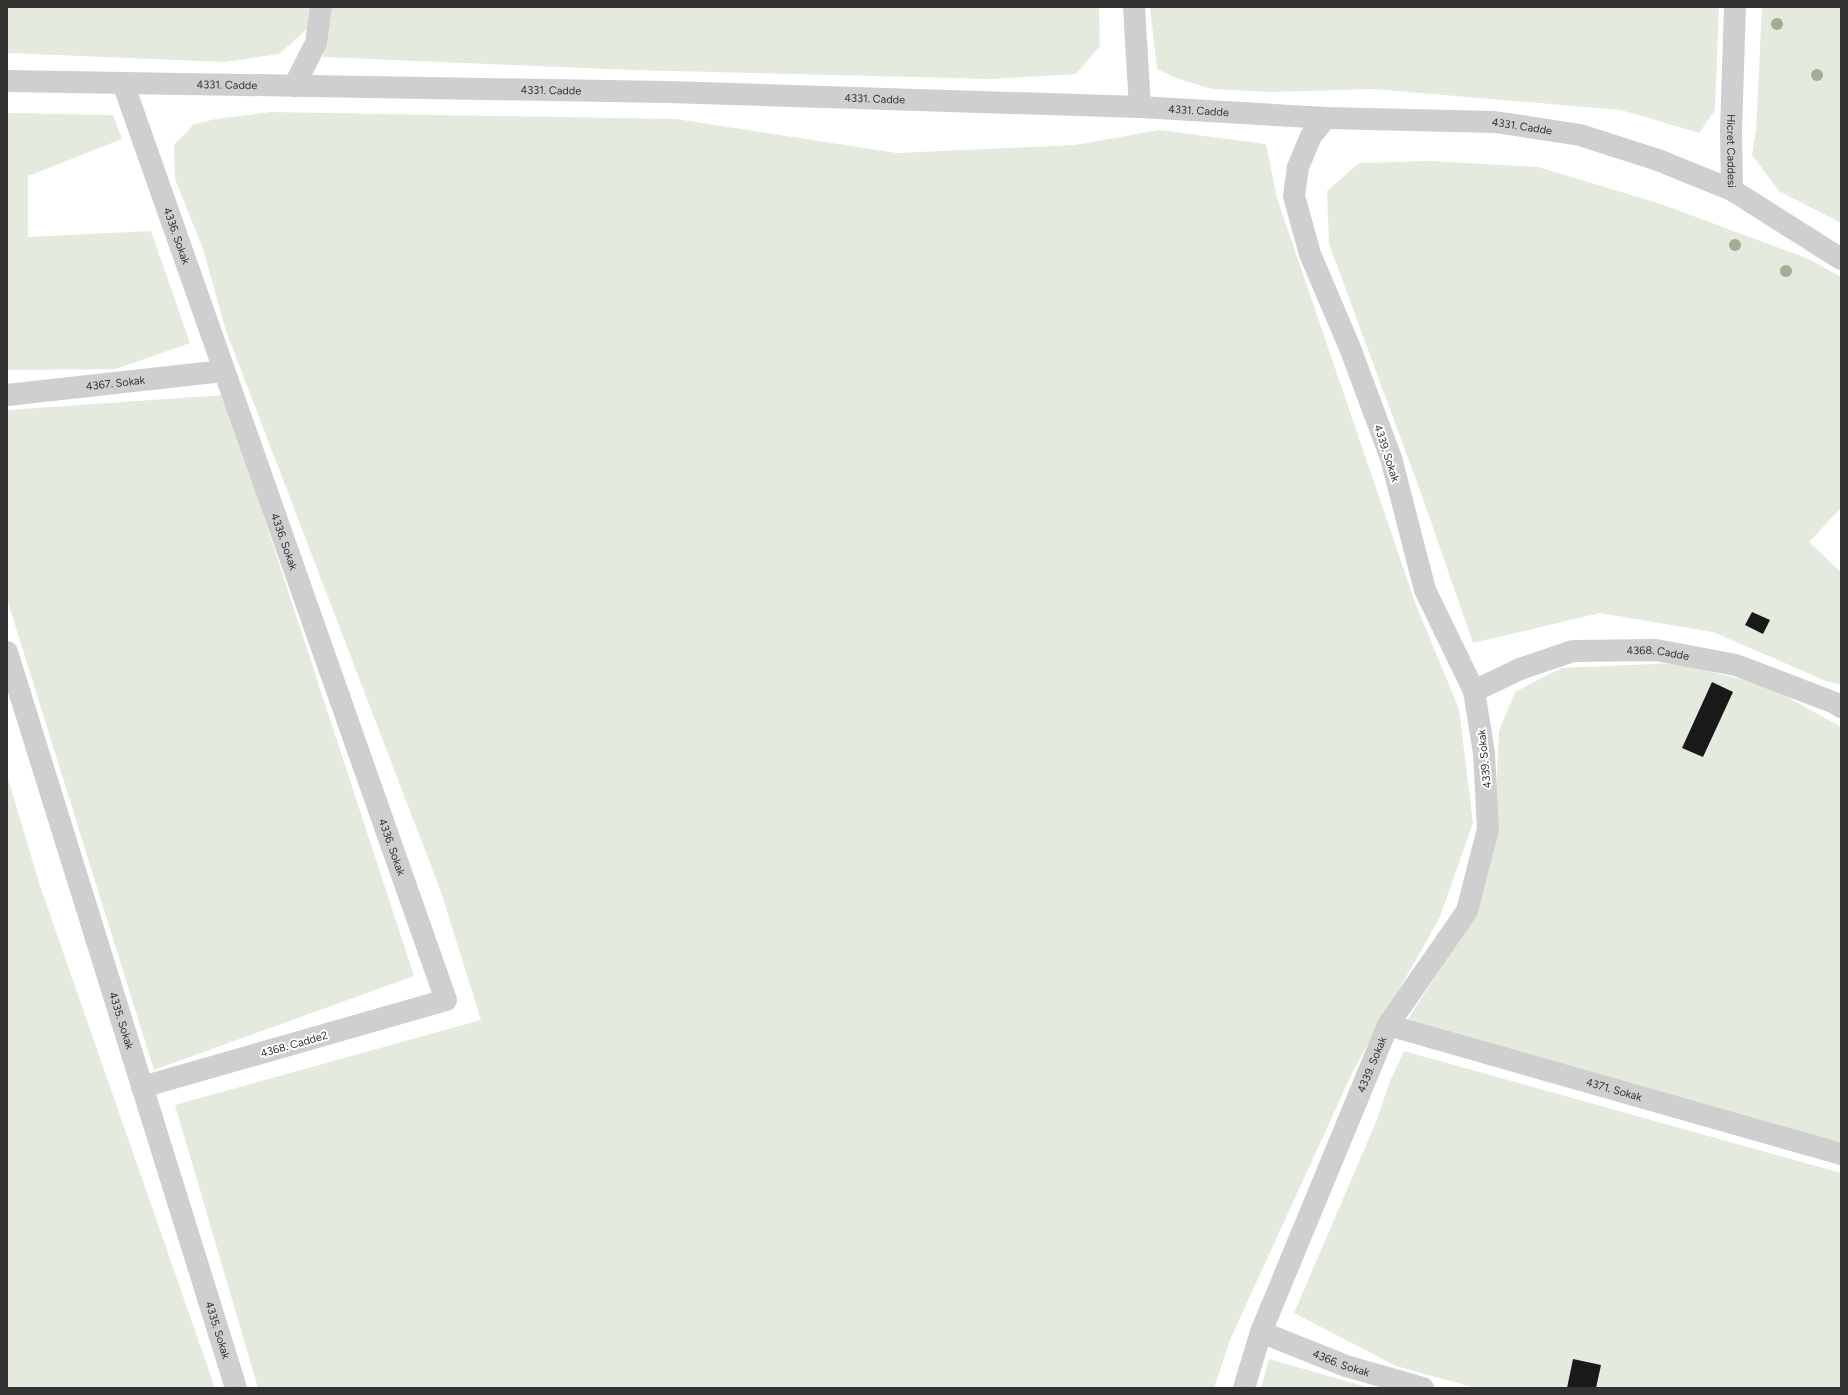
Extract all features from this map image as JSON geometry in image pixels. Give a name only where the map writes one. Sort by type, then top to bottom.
[{"type":"street","points":[[294,86],[316,43],[322,7]]},
{"type":"street","points":[[1134,7],[1140,107]]},
{"type":"street","name":"Hicret Caddesi","points":[[1735,7],[1731,131],[1732,190],[1841,259]]},
{"type":"street","name":"4331. Cadde","points":[[7,81],[667,92],[1140,107],[1326,118],[1495,122],[1580,135],[1658,160],[1732,190]]},
{"type":"street","name":"4336. Sokak","points":[[123,83],[446,1000]]},
{"type":"street","name":"4339. Sokak","points":[[1244,1388],[1261,1332],[1388,1025],[1467,911],[1488,829],[1484,753],[1474,692],[1425,590],[1390,458],[1350,348],[1310,254],[1294,196],[1298,167],[1311,136],[1326,118]]},
{"type":"street","name":"4367. Sokak","points":[[7,395],[223,370]]},
{"type":"street","name":"4368. Cadde","points":[[1474,692],[1520,669],[1573,651],[1656,650],[1736,666],[1841,707]]},
{"type":"street","name":"4335. Sokak","points":[[7,652],[236,1388]]},
{"type":"street","name":"4368. Cadde2","points":[[142,1088],[446,1000]]},
{"type":"street","name":"4371. Sokak","points":[[1388,1025],[1841,1154]]},
{"type":"street","name":"4366. Sokak","points":[[1261,1332],[1346,1366],[1423,1388]]},
{"type":"shaded area","points":[[7,7],[314,7],[314,23],[279,54],[225,62],[7,53]]},
{"type":"shaded area","points":[[330,7],[1099,7],[1100,46],[1076,74],[992,79],[631,70],[323,57]]},
{"type":"shaded area","points":[[1150,7],[1719,7],[1715,110],[1699,133],[1621,110],[1373,89],[1274,92],[1212,89],[1176,78],[1157,69]]},
{"type":"shaded area","points":[[1762,7],[1841,7],[1841,223],[1779,191],[1752,155],[1756,130]]},
{"type":"shaded area","points":[[271,112],[676,119],[897,153],[1075,145],[1159,130],[1266,144],[1277,198],[1416,605],[1459,709],[1473,823],[1440,917],[1353,1071],[1230,1340],[1214,1388],[258,1388],[175,1105],[481,1020],[441,892],[226,331],[203,249],[175,179],[174,145],[194,124],[216,119]]},
{"type":"shaded area","points":[[7,113],[113,115],[122,139],[28,176],[28,237],[151,231],[190,343],[116,369],[7,370]]},
{"type":"shaded area","points":[[1432,161],[1538,167],[1661,204],[1809,259],[1841,277],[1841,508],[1809,542],[1841,572],[1841,685],[1826,681],[1713,632],[1600,613],[1473,643],[1422,496],[1329,244],[1327,191],[1359,163]]},
{"type":"shaded area","points":[[224,395],[414,976],[154,1070],[7,599],[7,410]]},
{"type":"shaded area","points":[[1677,663],[1767,686],[1841,727],[1841,1143],[1408,1019],[1444,963],[1493,854],[1499,731],[1515,692],[1561,668]]},
{"type":"shaded area","points":[[7,775],[39,883],[215,1388],[7,1388]]},
{"type":"shaded area","points":[[1404,1051],[1841,1173],[1841,1388],[1475,1388],[1396,1366],[1294,1313],[1376,1122],[1390,1081]]},
{"type":"shaded area","points":[[1269,1359],[1370,1388],[1261,1388]]},
{"type":"building","points":[[1752,612],[1770,620],[1763,634],[1745,625]]},
{"type":"building","points":[[1712,682],[1733,692],[1703,757],[1682,748]]},
{"type":"building","points":[[1573,1359],[1601,1365],[1596,1388],[1567,1388]]}]
